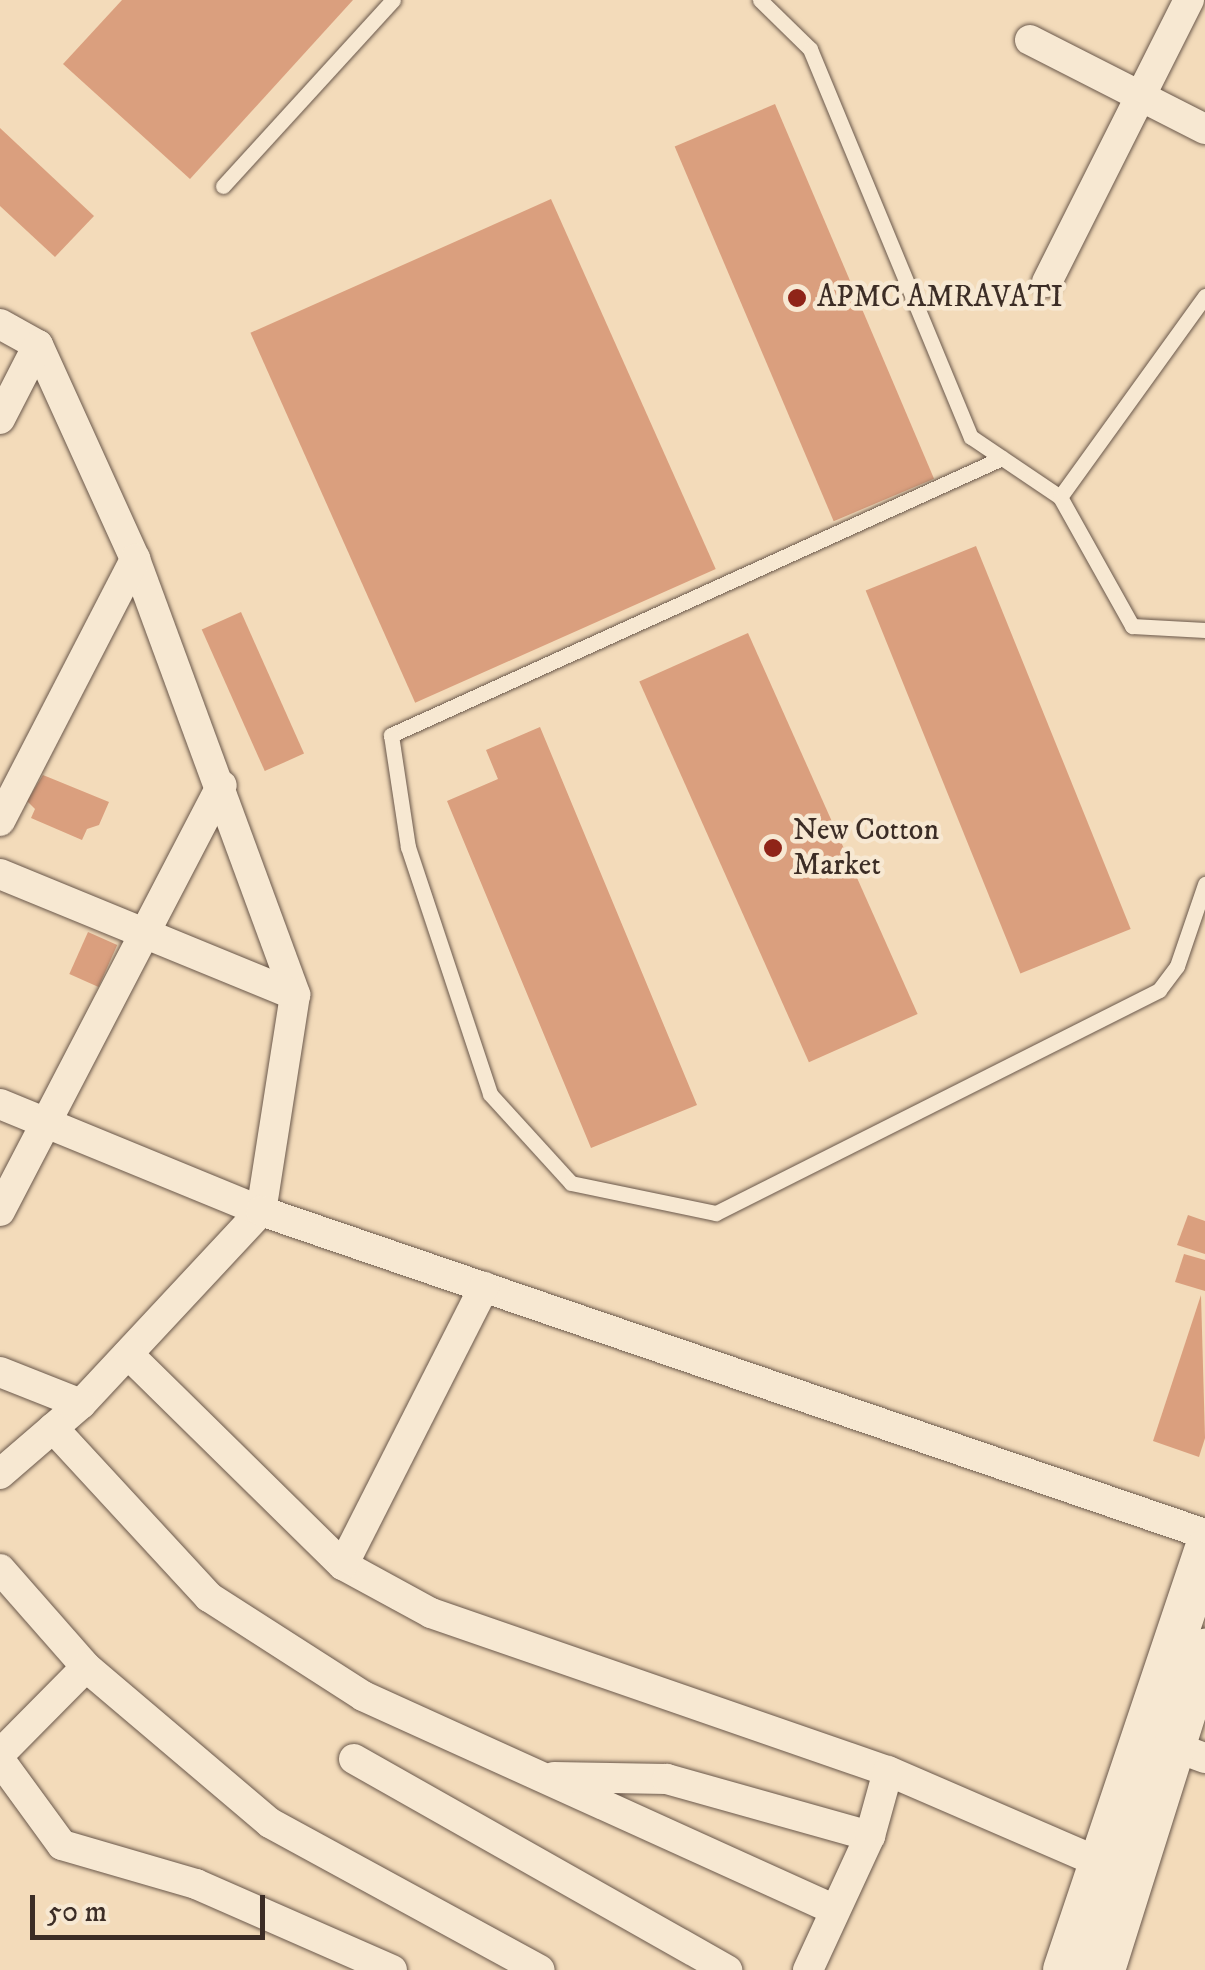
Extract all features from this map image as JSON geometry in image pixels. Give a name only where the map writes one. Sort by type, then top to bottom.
[{"type":"street","points":[[1048,282],[1188,0]]},
{"type":"street","points":[[1030,40],[1205,129]]},
{"type":"street","points":[[0,324],[38,345],[135,559],[222,784],[295,995],[261,1211],[81,1404],[0,1474]]},
{"type":"street","points":[[0,419],[38,345]]},
{"type":"street","points":[[0,822],[135,559]]},
{"type":"street","points":[[0,1211],[148,933],[222,784]]},
{"type":"street","points":[[0,874],[295,995]]},
{"type":"street","points":[[0,1104],[261,1211],[1205,1534]]},
{"type":"street","points":[[342,1565],[484,1287]]},
{"type":"street","points":[[128,1354],[342,1565],[431,1613],[888,1771],[1114,1869]]},
{"type":"street","points":[[0,1372],[81,1404]]},
{"type":"street","points":[[54,1428],[209,1597],[363,1696],[833,1909]]},
{"type":"street","points":[[1173,1746],[1205,1550]]},
{"type":"street","points":[[0,1569],[86,1668],[270,1823],[540,1970]]},
{"type":"street","points":[[1082,1968],[1114,1869],[1173,1746],[1205,1650]]},
{"type":"street","points":[[86,1668],[0,1757],[62,1845],[196,1884],[392,1970]]},
{"type":"street","points":[[354,1759],[727,1970]]},
{"type":"street","points":[[808,1970],[870,1836],[888,1771]]},
{"type":"street","points":[[541,1776],[666,1778],[870,1836]]},
{"type":"lane","points":[[222,186],[393,0]]},
{"type":"lane","points":[[760,0],[810,49],[970,437],[1060,497],[1132,626],[1205,630]]},
{"type":"lane","points":[[1060,497],[1205,296]]},
{"type":"lane","points":[[1002,458],[391,736],[408,847],[490,1094],[570,1183],[716,1213],[1159,990],[1178,966],[1205,884]]},
{"type":"building","points":[[122,0],[353,0],[190,179],[63,64]]},
{"type":"building","points":[[775,104],[934,479],[834,521],[675,147]]},
{"type":"building","points":[[0,128],[94,216],[55,257],[0,206]]},
{"type":"building","points":[[551,199],[716,569],[415,703],[250,333]]},
{"type":"building","points":[[976,546],[1131,929],[1020,974],[866,591]]},
{"type":"building","points":[[241,612],[304,754],[265,771],[202,629]]},
{"type":"building","points":[[748,633],[918,1014],[809,1062],[639,681]]},
{"type":"building","points":[[540,727],[697,1105],[591,1148],[447,801],[498,779],[486,750]]},
{"type":"building","points":[[43,775],[109,802],[99,825],[87,829],[82,840],[31,818],[35,809],[27,801]]},
{"type":"building","points":[[88,932],[117,945],[99,987],[69,974]]},
{"type":"building","points":[[1188,1215],[1205,1221],[1205,1254],[1177,1245]]},
{"type":"building","points":[[1184,1254],[1205,1260],[1205,1291],[1175,1282]]},
{"type":"building","points":[[1201,1295],[1205,1438],[1199,1457],[1153,1441]]},
{"type":"place","name":"APMC AMRAVATI","points":[[797,298]]},
{"type":"place","name":"New Cotton Market","points":[[773,848]]}]
